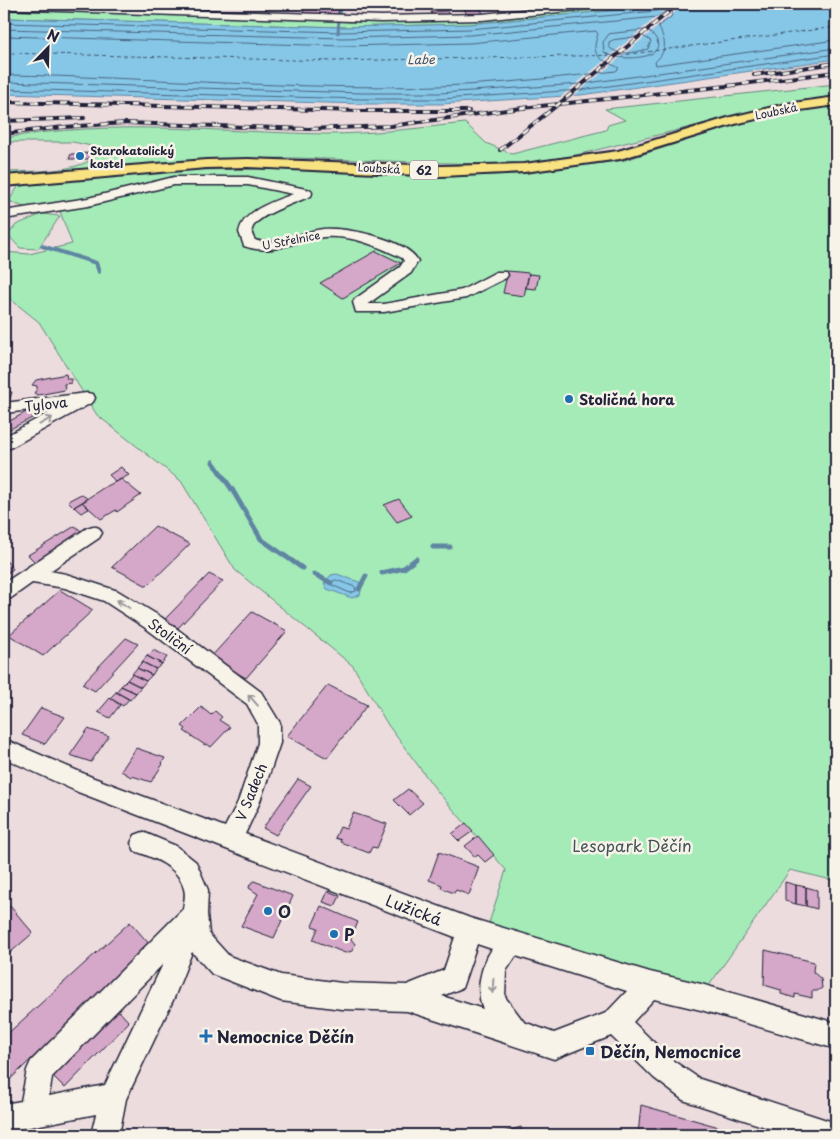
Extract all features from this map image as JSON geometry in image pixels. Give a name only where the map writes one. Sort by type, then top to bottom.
[{"type":"main road","name":"Loubská","points":[[4,181],[206,164],[248,163],[441,171],[524,168],[620,155],[732,121],[786,108],[836,101]]},
{"type":"street","points":[[4,6],[343,18],[482,17],[607,4]]},
{"type":"street","points":[[343,18],[344,7]]},
{"type":"street","name":"U Střelnice","points":[[4,215],[88,202],[174,181],[248,181],[306,193],[261,213],[253,219],[246,227],[246,236],[249,243],[254,246],[262,248],[322,233],[345,233],[369,239],[408,256],[411,261],[406,270],[360,302],[362,309],[384,308],[466,294],[501,275]]},
{"type":"street","name":"Tylova","points":[[4,408],[87,398],[4,444]]},
{"type":"street","points":[[4,593],[94,533]]},
{"type":"street","name":"Stoliční","points":[[31,576],[68,582],[111,596],[154,623],[254,698],[269,723],[269,743]]},
{"type":"street","name":"V Sadech","points":[[231,839],[248,804],[269,743]]},
{"type":"street","name":"Lužická","points":[[4,748],[86,785],[470,930],[650,985],[701,997],[836,1036]]},
{"type":"street","points":[[143,843],[160,849],[182,862],[196,888],[194,914],[197,939],[221,964],[281,988],[342,996],[407,998],[554,1046],[615,1022],[650,985]]},
{"type":"street","points":[[104,1135],[113,1097],[165,989],[194,914]]},
{"type":"street","points":[[33,1111],[40,1070],[194,914]]},
{"type":"street","points":[[407,998],[453,979],[470,930]]},
{"type":"street","points":[[511,942],[494,968],[492,1001],[515,1032]]},
{"type":"street","points":[[615,1022],[663,1070],[693,1090],[832,1135]]},
{"type":"street","points":[[4,1118],[113,1097]]},
{"type":"green space","points":[[634,4],[681,4],[469,24],[343,27],[4,18],[4,8],[241,16],[349,22],[480,19]]},
{"type":"green space","points":[[836,84],[836,97],[768,108],[572,156],[510,165],[296,158],[215,159],[4,176],[4,172],[43,171],[73,167],[86,163],[95,156],[100,148],[73,142],[5,142],[5,138],[45,132],[85,129],[165,128],[343,134],[465,123],[486,143],[512,154],[606,130],[608,125],[625,120],[605,109]]},
{"type":"green space","name":"Lesopark Děčín","points":[[836,105],[836,881],[790,870],[701,997],[488,926],[506,870],[437,791],[388,725],[353,666],[235,570],[181,481],[97,415],[39,322],[4,294],[4,252],[29,254],[72,244],[58,206],[26,208],[9,201],[19,185],[187,170],[266,169],[460,176],[518,174],[625,160],[735,125],[795,110]]},
{"type":"green space","points":[[42,214],[60,216],[38,249],[20,248],[8,235],[16,225]]},
{"type":"water","name":"Labe","points":[[681,4],[836,4],[836,59],[581,95],[441,104],[362,104],[4,94],[4,18],[343,27],[469,24]]},
{"type":"water","points":[[337,574],[359,582],[362,586],[360,595],[352,598],[327,589],[324,583],[331,575]]},
{"type":"pier","points":[[672,4],[685,4],[571,98],[557,100]]},
{"type":"building","points":[[305,7],[339,8],[338,14],[303,13]]},
{"type":"building","points":[[480,8],[483,13],[467,14],[464,9]]},
{"type":"building","points":[[447,11],[449,15],[433,16],[431,12]]},
{"type":"building","name":"Starokatolický kostel","points":[[90,153],[89,159],[69,159],[71,154]]},
{"type":"building","points":[[376,251],[401,263],[343,298],[320,283]]},
{"type":"building","points":[[508,271],[529,273],[524,296],[503,293]]},
{"type":"building","points":[[529,274],[539,275],[536,289],[526,288]]},
{"type":"building","points":[[66,374],[67,379],[71,379],[71,383],[64,384],[65,390],[38,395],[34,393],[37,386],[32,385],[36,380]]},
{"type":"building","points":[[4,392],[12,392],[9,402],[4,402]]},
{"type":"building","points":[[30,410],[36,416],[4,432],[4,424]]},
{"type":"building","points":[[121,467],[129,475],[116,482],[109,475]]},
{"type":"building","points":[[121,479],[141,495],[117,512],[116,510],[101,519],[82,502],[103,488]]},
{"type":"building","points":[[81,494],[88,499],[74,507],[68,501]]},
{"type":"building","points":[[399,499],[412,516],[397,522],[384,505]]},
{"type":"building","points":[[82,502],[89,509],[81,513],[74,507]]},
{"type":"building","points":[[75,526],[85,534],[37,564],[28,555]]},
{"type":"building","points":[[155,526],[190,544],[147,586],[112,567]]},
{"type":"building","points":[[4,558],[13,569],[4,575]]},
{"type":"building","points":[[209,574],[223,581],[178,628],[164,620]]},
{"type":"building","points":[[60,590],[93,610],[43,656],[9,635]]},
{"type":"building","points":[[252,612],[287,631],[246,678],[210,658]]},
{"type":"building","points":[[126,638],[138,644],[95,691],[82,684]]},
{"type":"building","points":[[153,650],[167,657],[162,664],[147,656]]},
{"type":"building","points":[[147,656],[162,664],[156,669],[142,662]]},
{"type":"building","points":[[142,662],[156,669],[152,675],[137,668]]},
{"type":"building","points":[[137,668],[152,675],[146,681],[132,674]]},
{"type":"building","points":[[132,674],[146,681],[141,687],[127,680]]},
{"type":"building","points":[[127,680],[141,687],[136,693],[121,686]]},
{"type":"building","points":[[328,685],[367,705],[327,758],[287,736]]},
{"type":"building","points":[[121,686],[136,693],[130,700],[116,692]]},
{"type":"building","points":[[116,692],[129,699],[123,706],[110,698]]},
{"type":"building","points":[[110,698],[120,705],[110,718],[98,712]]},
{"type":"building","points":[[201,707],[211,715],[215,711],[222,717],[219,720],[230,727],[211,747],[184,731],[186,729],[182,726]]},
{"type":"building","points":[[41,708],[65,717],[45,744],[22,735]]},
{"type":"building","points":[[88,729],[109,736],[91,762],[70,755]]},
{"type":"building","points":[[136,748],[165,758],[151,782],[131,777],[121,771]]},
{"type":"building","points":[[298,779],[311,786],[276,835],[263,828]]},
{"type":"building","points":[[408,789],[423,803],[409,815],[394,800]]},
{"type":"building","points":[[353,813],[387,824],[377,848],[372,847],[369,853],[340,842],[341,840],[335,838],[340,827],[346,829]]},
{"type":"building","points":[[466,823],[473,831],[459,841],[452,834]]},
{"type":"building","points":[[478,836],[494,855],[485,862],[478,855],[475,857],[465,846]]},
{"type":"building","points":[[439,852],[479,867],[469,895],[456,890],[454,893],[441,888],[442,885],[429,880]]},
{"type":"building","name":"O","points":[[254,881],[293,896],[274,938],[241,926],[258,894],[249,888],[250,884]]},
{"type":"building","points":[[785,882],[796,885],[796,904],[785,901]]},
{"type":"building","points":[[796,885],[806,887],[806,906],[796,904]]},
{"type":"building","points":[[806,887],[817,890],[817,909],[806,906]]},
{"type":"building","points":[[328,891],[340,896],[335,906],[323,902]]},
{"type":"building","points":[[10,906],[33,933],[4,958],[4,911]]},
{"type":"building","name":"P","points":[[321,906],[358,922],[351,939],[355,944],[352,951],[345,953],[313,940],[318,928],[312,926]]},
{"type":"building","points":[[130,922],[151,946],[4,1085],[4,1037]]},
{"type":"building","points":[[765,950],[814,962],[813,972],[821,979],[822,988],[812,991],[812,998],[795,994],[795,998],[781,994],[781,990],[764,985]]},
{"type":"building","points":[[117,1009],[129,1022],[65,1088],[51,1074]]},
{"type":"building","points":[[641,1105],[719,1127],[718,1132],[729,1135],[638,1135]]},
{"type":"building","points":[[521,1127],[523,1135],[503,1135],[502,1133]]},
{"type":"waterway","points":[[338,33],[340,4]]},
{"type":"waterway","points":[[42,246],[96,263],[99,272]]},
{"type":"waterway","points":[[213,462],[233,491],[261,539],[302,568]]},
{"type":"waterway","points":[[433,547],[450,547]]},
{"type":"waterway","points":[[382,573],[404,568],[416,559]]},
{"type":"waterway","points":[[314,574],[331,583]]},
{"type":"waterway","points":[[359,589],[366,576]]},
{"type":"ferry route","points":[[4,53],[334,61],[623,55],[836,27]]},
{"type":"railway","points":[[301,4],[396,6],[467,4]]},
{"type":"railway","points":[[559,104],[678,4]]},
{"type":"railway","points":[[754,75],[836,63]]},
{"type":"railway","points":[[559,104],[836,72]]},
{"type":"railway","points":[[4,102],[361,111],[469,111]]},
{"type":"railway","points":[[4,134],[64,127],[125,123],[308,129],[391,126],[559,104]]},
{"type":"railway","points":[[500,150],[559,104]]},
{"type":"railway","points":[[4,121],[84,118]]},
{"type":"place","name":"Starokatolický kostel","points":[[80,156]]},
{"type":"place","name":"Stoličná hora","points":[[569,399]]},
{"type":"place","name":"O","points":[[268,911]]},
{"type":"place","name":"P","points":[[334,934]]},
{"type":"place","name":"Nemocnice Děčín","points":[[206,1036]]},
{"type":"place","name":"Děčín, Nemocnice","points":[[590,1051]]}]
